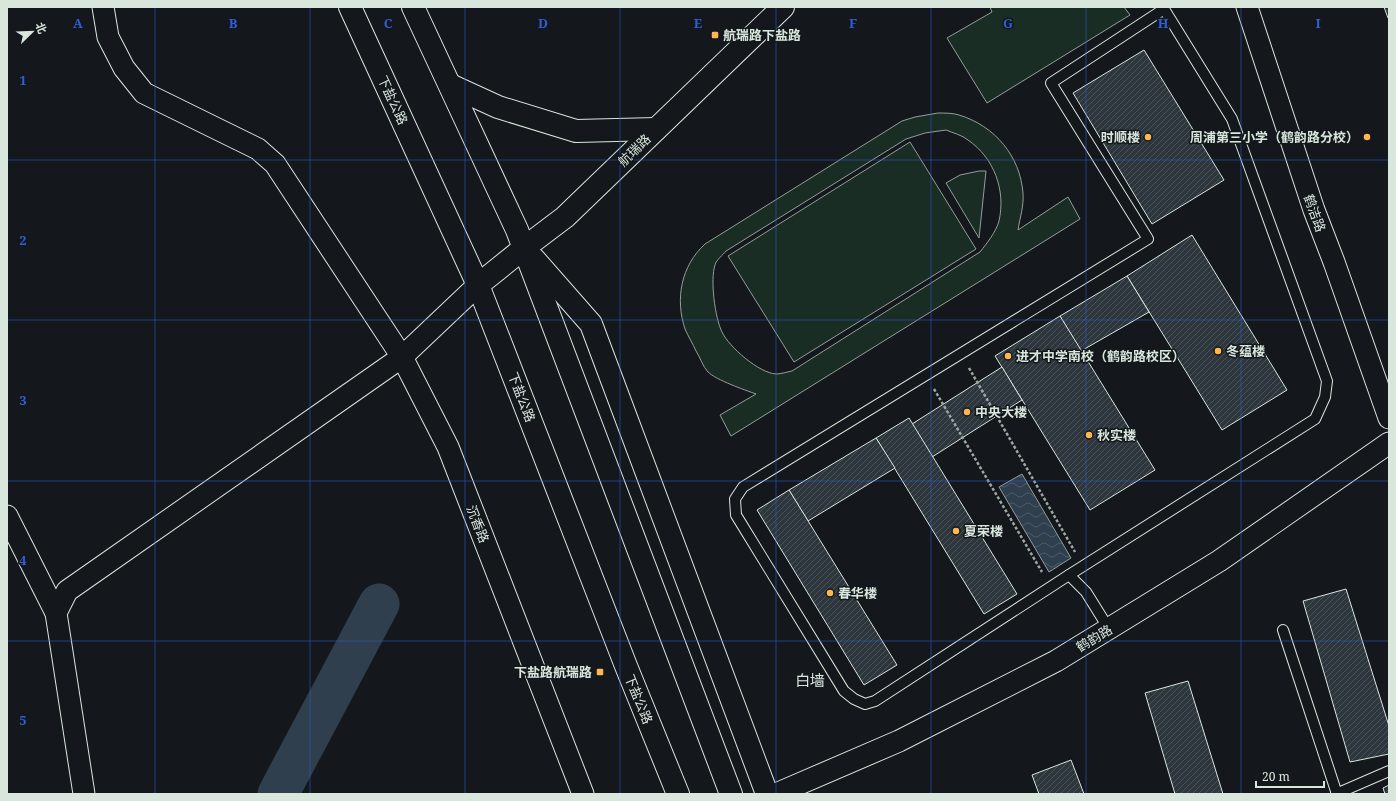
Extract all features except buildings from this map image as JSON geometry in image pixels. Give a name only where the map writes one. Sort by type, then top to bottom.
[{"type":"main road","name":"下盐公路","points":[[350,7],[478,285],[626,666],[678,794]]},
{"type":"main road","points":[[413,7],[517,230],[731,794]]},
{"type":"main road","name":"航瑞路","points":[[478,285],[565,217],[783,7]]},
{"type":"main road","points":[[450,85],[498,106],[576,131],[656,129]]},
{"type":"main road","points":[[524,248],[591,324],[767,794]]},
{"type":"street","name":"沉香路","points":[[103,7],[108,37],[124,68],[144,93],[258,149],[275,164],[402,357],[448,447],[583,794]]},
{"type":"street","name":"鹤洁路","points":[[1246,7],[1314,210],[1389,418]]},
{"type":"street","points":[[56,612],[66,592],[402,357],[478,285]]},
{"type":"street","name":"鹤韵路","points":[[776,794],[905,737],[1056,661],[1219,561],[1389,443]]},
{"type":"street","points":[[7,516],[56,612],[84,794]]},
{"type":"lane","points":[[1164,9],[1232,119],[1327,381],[1325,397],[1315,419],[875,701],[865,704],[854,699],[844,691],[736,515],[735,499],[743,487],[926,375],[1148,239],[1051,83],[1164,9]]},
{"type":"lane","points":[[1068,576],[1086,592],[1109,629]]},
{"type":"lane","points":[[1282,630],[1337,794],[1389,771]]},
{"type":"path","points":[[926,375],[1043,574],[1068,576],[1078,556],[961,353]]},
{"type":"green space","points":[[990,7],[1124,7],[1130,15],[987,103],[947,38],[992,12]]},
{"type":"green space","points":[[938,113],[952,113],[959,115],[984,127],[1003,144],[1011,155],[1021,179],[1023,202],[1018,230],[1068,197],[1080,219],[731,436],[720,415],[756,394],[724,381],[708,372],[685,329],[682,318],[681,295],[685,273],[690,262],[705,244],[902,121]],"holes":[[[946,130],[963,137],[977,147],[991,165],[999,186],[1001,209],[998,225],[980,252],[792,371],[778,374],[769,373],[753,364],[738,352],[722,332],[717,318],[713,280],[715,265],[718,259],[726,251],[906,139],[925,133]]]},
{"type":"green space","points":[[910,142],[976,249],[794,362],[728,256]]},
{"type":"green space","points":[[986,171],[979,238],[946,183],[960,175]]},
{"type":"water","points":[[1022,474],[1071,558],[1049,572],[999,487]]},
{"type":"waterway","points":[[278,794],[379,604]]},
{"type":"place","name":"航瑞路下盐路","points":[[715,35]]},
{"type":"place","name":"时顺楼","points":[[1148,137]]},
{"type":"place","name":"周浦第三小学（鹤韵路分校）","points":[[1367,137]]},
{"type":"place","name":"冬蕴楼","points":[[1218,351]]},
{"type":"place","name":"进才中学南校（鹤韵路校区）","points":[[1008,356]]},
{"type":"place","name":"中央大楼","points":[[967,412]]},
{"type":"place","name":"秋实楼","points":[[1089,435]]},
{"type":"place","name":"夏荣楼","points":[[956,531]]},
{"type":"place","name":"春华楼","points":[[830,593]]},
{"type":"place","name":"下盐路航瑞路","points":[[600,672]]},
{"type":"district","name":"白墙","points":[[810,681]]}]
